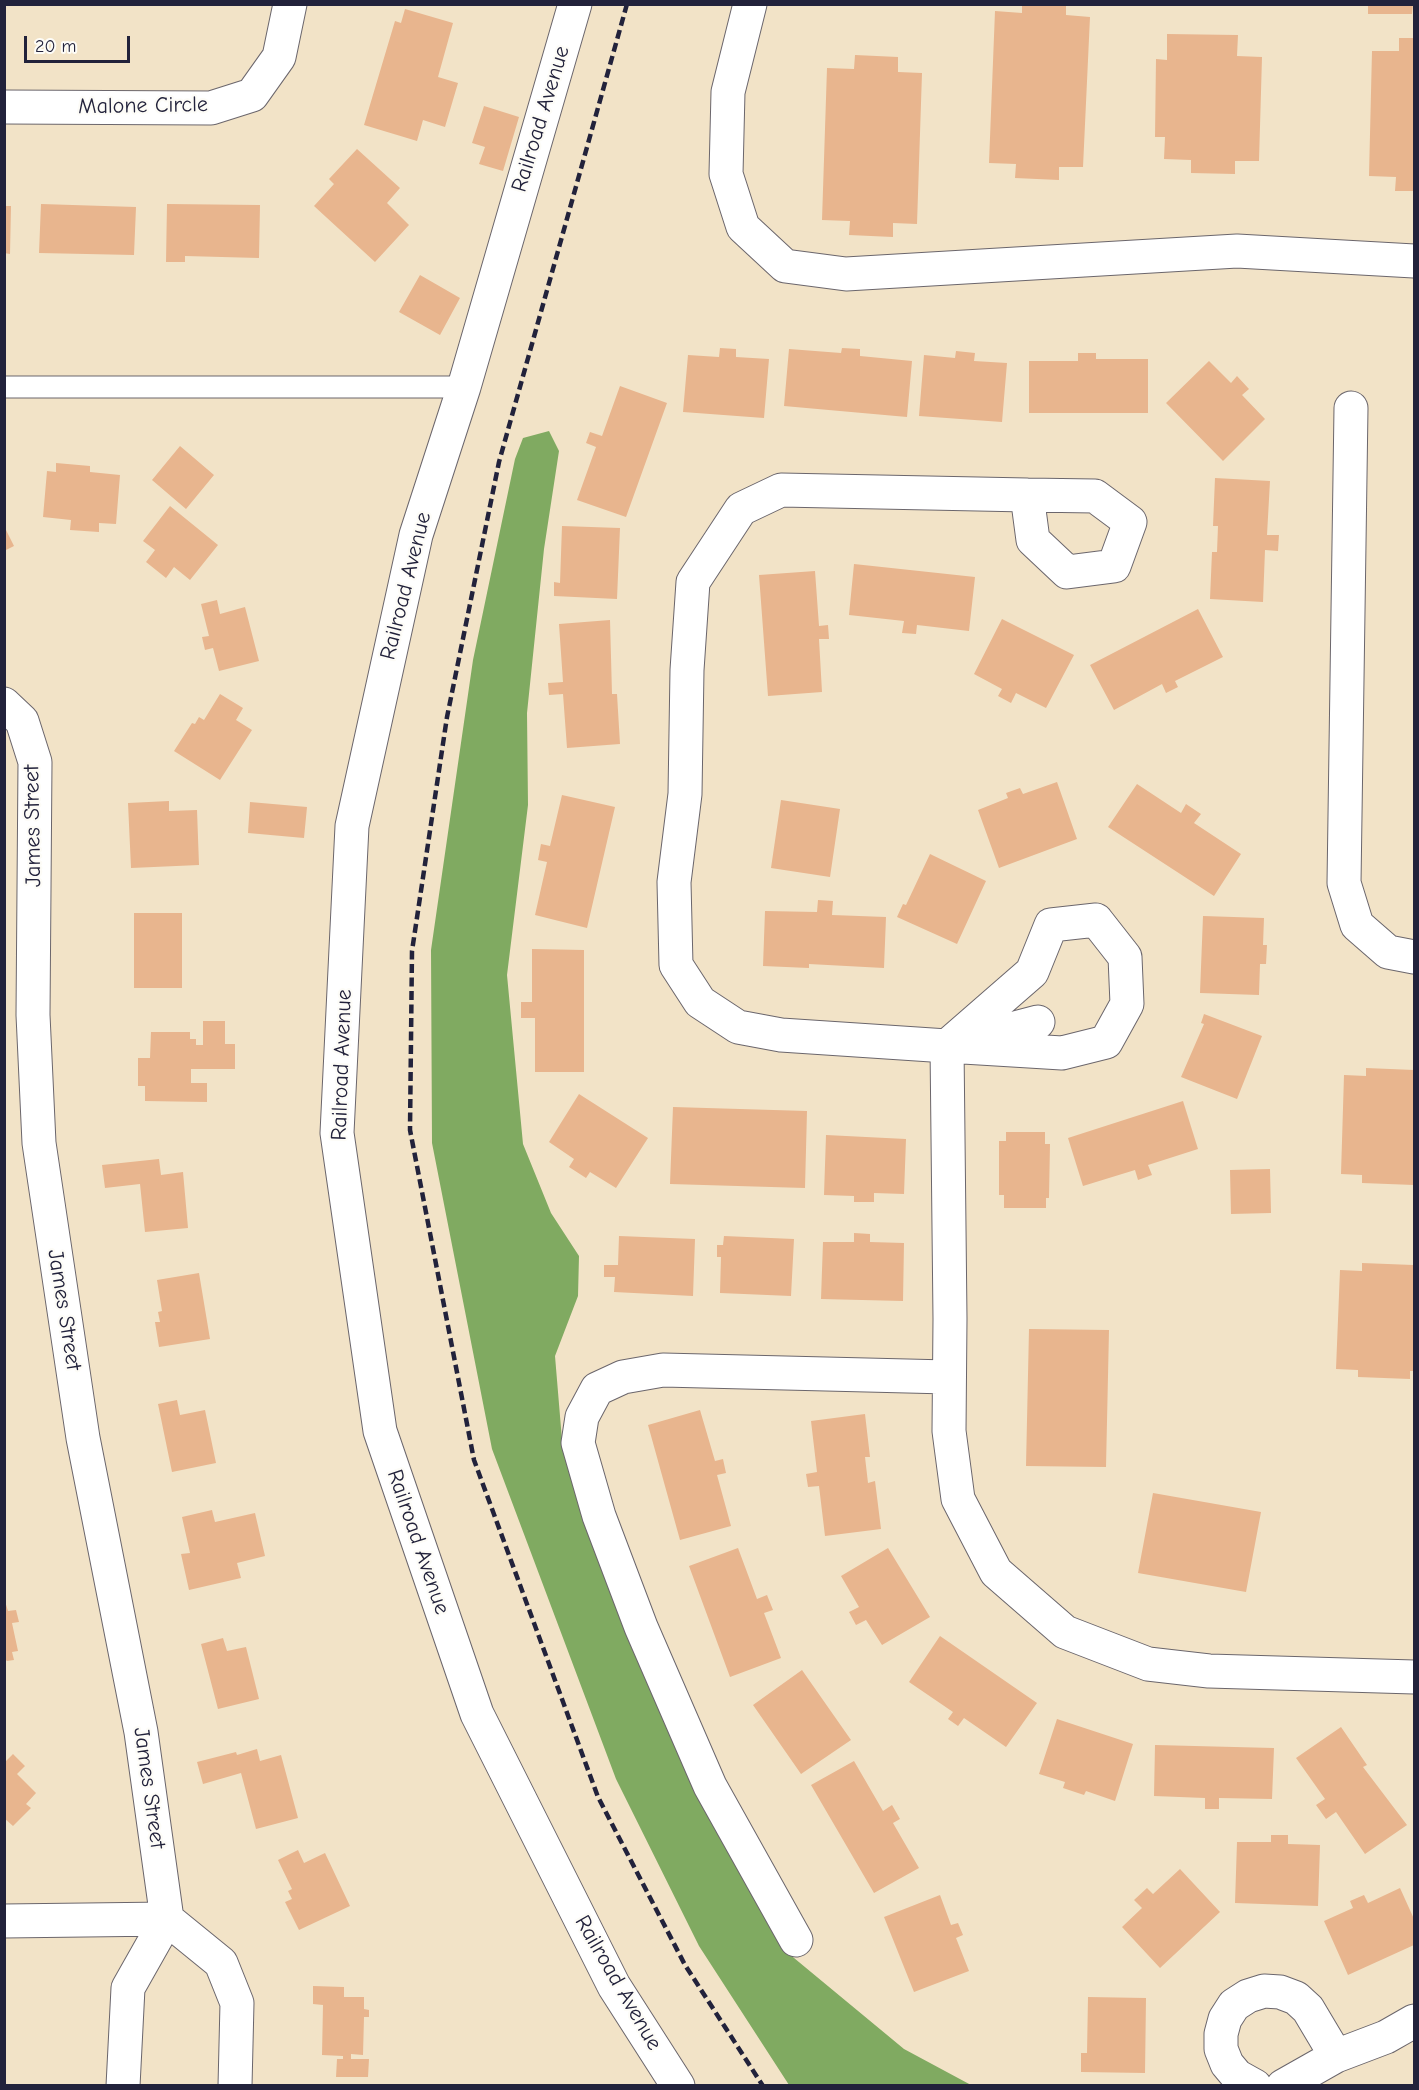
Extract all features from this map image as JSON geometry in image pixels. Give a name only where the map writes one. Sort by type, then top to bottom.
[{"type":"street","name":"Malone Circle","points":[[4,107],[211,108],[252,95],[279,57],[290,4]]},
{"type":"street","name":"Railroad Avenue","points":[[575,4],[464,387],[416,535],[352,826],[337,1133],[380,1431],[477,1714],[614,1986],[678,2085]]},
{"type":"street","points":[[750,4],[728,92],[726,174],[743,227],[785,266],[846,274],[1237,251],[1414,261]]},
{"type":"street","points":[[1351,408],[1344,883],[1357,925],[1388,952],[1414,957]]},
{"type":"street","points":[[946,1046],[1032,972],[1051,925],[1096,920],[1125,957],[1127,1004],[1106,1042],[1062,1053],[946,1046],[781,1035],[738,1027],[700,1002],[676,965],[674,882],[685,794],[687,670],[693,582],[741,509],[781,490],[1027,495]]},
{"type":"street","name":"James Street","points":[[4,704],[22,721],[35,762],[33,1015],[39,1143],[83,1438],[141,1732],[167,1919]]},
{"type":"street","points":[[946,1046],[1038,1022]]},
{"type":"street","points":[[946,1046],[950,1319],[949,1431],[958,1499],[996,1572],[1065,1632],[1148,1664],[1209,1671],[1414,1677]]},
{"type":"street","points":[[796,1941],[710,1786],[641,1627],[599,1516],[578,1443],[582,1417],[597,1389],[623,1377],[663,1370],[948,1377]]},
{"type":"street","points":[[4,1921],[167,1919],[221,1963],[237,2003],[235,2085]]},
{"type":"street","points":[[123,2085],[128,1988],[167,1919]]},
{"type":"street","points":[[1255,2085],[1237,2076],[1227,2064],[1221,2049],[1221,2034],[1225,2019],[1234,2005],[1248,1996],[1264,1991],[1280,1992],[1296,1998],[1308,2009],[1336,2056]]},
{"type":"street","points":[[1283,2085],[1336,2056],[1386,2037],[1414,2021]]},
{"type":"lane","points":[[4,387],[464,387]]},
{"type":"green space","points":[[549,431],[559,451],[544,549],[527,713],[528,805],[507,975],[523,1144],[551,1213],[579,1256],[578,1296],[555,1356],[562,1440],[678,1751],[788,1953],[904,2049],[971,2085],[789,2085],[699,1946],[616,1779],[492,1449],[432,1143],[431,950],[473,660],[515,459],[523,438]]},
{"type":"building","points":[[1368,4],[1413,4],[1412,14],[1368,14]]},
{"type":"building","points":[[1022,5],[1066,5],[1066,15],[1090,17],[1083,167],[1059,167],[1059,180],[1015,178],[1016,164],[989,163],[995,11],[1022,13]]},
{"type":"building","points":[[405,9],[453,23],[438,77],[458,83],[445,127],[423,120],[417,141],[364,125],[395,21],[401,23]]},
{"type":"building","points":[[1167,34],[1238,35],[1237,56],[1262,57],[1259,161],[1235,161],[1235,174],[1191,173],[1191,160],[1164,159],[1165,137],[1155,137],[1156,59],[1167,60]]},
{"type":"building","points":[[1399,38],[1414,38],[1414,191],[1395,191],[1396,177],[1369,176],[1372,51],[1399,51]]},
{"type":"building","points":[[855,55],[898,57],[898,72],[922,73],[917,224],[893,223],[893,237],[849,235],[850,221],[822,220],[827,68],[854,69]]},
{"type":"building","points":[[484,106],[519,117],[503,171],[479,164],[485,147],[472,143]]},
{"type":"building","points":[[357,149],[400,188],[387,203],[409,225],[375,262],[314,206],[334,184],[329,179]]},
{"type":"building","points":[[41,204],[136,207],[134,255],[39,253]]},
{"type":"building","points":[[167,204],[260,205],[259,258],[185,256],[185,262],[166,262]]},
{"type":"building","points":[[4,206],[11,206],[10,254],[4,253]]},
{"type":"building","points":[[420,275],[460,298],[440,335],[399,312]]},
{"type":"building","points":[[720,348],[736,349],[736,357],[769,359],[764,418],[683,412],[688,355],[719,357]]},
{"type":"building","points":[[842,348],[860,349],[860,356],[912,361],[907,417],[784,406],[789,349],[841,353]]},
{"type":"building","points":[[956,351],[975,353],[974,361],[1007,363],[1002,422],[919,416],[924,355],[955,358]]},
{"type":"building","points":[[1078,353],[1096,353],[1096,359],[1148,359],[1148,413],[1029,413],[1029,361],[1078,361]]},
{"type":"building","points":[[1209,361],[1231,383],[1237,376],[1249,389],[1242,395],[1265,419],[1223,461],[1166,403]]},
{"type":"building","points":[[620,386],[667,403],[626,517],[577,500],[596,447],[586,443],[590,432],[602,436]]},
{"type":"building","points":[[180,446],[214,475],[186,509],[152,480]]},
{"type":"building","points":[[56,463],[90,466],[90,472],[120,475],[116,524],[99,523],[99,532],[70,530],[71,520],[43,517],[47,471],[56,472]]},
{"type":"building","points":[[1215,478],[1270,481],[1267,535],[1279,535],[1278,551],[1265,550],[1263,602],[1210,599],[1212,552],[1217,552],[1218,526],[1213,526]]},
{"type":"building","points":[[170,506],[218,545],[190,580],[174,567],[166,578],[146,562],[155,550],[143,541]]},
{"type":"building","points":[[4,526],[14,546],[4,551]]},
{"type":"building","points":[[562,526],[620,528],[617,599],[554,596],[554,582],[560,583]]},
{"type":"building","points":[[854,564],[975,577],[969,631],[917,625],[916,634],[902,633],[904,621],[849,615]]},
{"type":"building","points":[[815,571],[819,626],[828,625],[829,639],[819,639],[822,692],[768,696],[759,575]]},
{"type":"building","points":[[217,600],[220,614],[245,607],[259,661],[219,671],[213,648],[205,650],[202,637],[209,636],[201,604]]},
{"type":"building","points":[[1198,609],[1223,657],[1175,681],[1178,687],[1166,693],[1162,684],[1114,710],[1090,665]]},
{"type":"building","points":[[1002,619],[1074,655],[1046,708],[1016,693],[1011,703],[998,696],[1002,689],[974,674]]},
{"type":"building","points":[[610,620],[612,694],[617,694],[620,744],[567,748],[563,694],[549,695],[548,683],[563,682],[559,624]]},
{"type":"building","points":[[220,694],[243,708],[236,720],[252,730],[220,780],[174,751],[192,723],[195,724],[199,717],[204,720]]},
{"type":"building","points":[[1057,782],[1077,839],[999,868],[978,810],[1008,798],[1006,793],[1020,788],[1023,794]]},
{"type":"building","points":[[1137,784],[1181,813],[1186,804],[1201,814],[1194,823],[1241,854],[1214,896],[1108,827]]},
{"type":"building","points":[[562,795],[615,807],[587,928],[535,915],[547,862],[538,860],[541,844],[550,846]]},
{"type":"building","points":[[781,800],[840,809],[830,877],[771,868]]},
{"type":"building","points":[[169,801],[169,811],[197,810],[199,865],[131,868],[128,803]]},
{"type":"building","points":[[250,802],[307,807],[304,838],[248,833]]},
{"type":"building","points":[[930,854],[986,881],[957,944],[897,917],[903,904],[906,905]]},
{"type":"building","points":[[818,900],[833,901],[832,915],[886,917],[884,968],[809,964],[809,968],[763,966],[765,911],[817,912]]},
{"type":"building","points":[[134,913],[182,913],[182,988],[134,988]]},
{"type":"building","points":[[1203,916],[1264,918],[1263,945],[1267,945],[1266,964],[1260,964],[1259,995],[1200,993]]},
{"type":"building","points":[[532,949],[584,950],[584,1072],[535,1072],[535,1018],[521,1018],[521,1002],[532,1002]]},
{"type":"building","points":[[1204,1014],[1262,1036],[1237,1099],[1181,1077],[1204,1024],[1201,1023]]},
{"type":"building","points":[[203,1021],[225,1021],[225,1044],[235,1044],[235,1069],[191,1069],[191,1083],[207,1083],[207,1102],[145,1101],[145,1086],[138,1086],[138,1058],[150,1058],[151,1032],[190,1032],[190,1039],[196,1039],[196,1045],[203,1045]]},
{"type":"building","points":[[1366,1068],[1414,1070],[1414,1185],[1362,1183],[1362,1175],[1341,1174],[1344,1075],[1366,1076]]},
{"type":"building","points":[[579,1094],[648,1138],[616,1188],[590,1172],[586,1178],[569,1167],[574,1159],[549,1142]]},
{"type":"building","points":[[1183,1101],[1198,1149],[1148,1165],[1152,1175],[1138,1180],[1135,1170],[1083,1186],[1068,1138]]},
{"type":"building","points":[[673,1107],[807,1111],[805,1188],[670,1184]]},
{"type":"building","points":[[1006,1132],[1045,1132],[1045,1144],[1050,1144],[1049,1198],[1046,1198],[1046,1208],[1004,1208],[1004,1195],[999,1195],[999,1141],[1006,1141]]},
{"type":"building","points":[[826,1135],[906,1139],[904,1194],[874,1193],[874,1202],[854,1202],[854,1196],[824,1195]]},
{"type":"building","points":[[159,1159],[161,1175],[183,1172],[188,1228],[145,1232],[140,1184],[105,1188],[102,1165]]},
{"type":"building","points":[[1270,1169],[1271,1213],[1231,1214],[1230,1170]]},
{"type":"building","points":[[854,1233],[870,1234],[870,1242],[904,1243],[903,1301],[821,1299],[823,1242],[854,1242]]},
{"type":"building","points":[[619,1236],[695,1239],[693,1296],[614,1292],[615,1277],[604,1277],[604,1265],[618,1265]]},
{"type":"building","points":[[724,1236],[794,1239],[791,1296],[720,1293],[721,1257],[717,1257],[717,1245],[723,1245]]},
{"type":"building","points":[[1362,1263],[1413,1265],[1414,1371],[1410,1371],[1410,1379],[1358,1377],[1358,1370],[1336,1369],[1340,1270],[1362,1271]]},
{"type":"building","points":[[199,1273],[210,1339],[159,1347],[155,1322],[160,1322],[158,1312],[162,1311],[157,1280]]},
{"type":"building","points":[[1029,1329],[1109,1330],[1106,1467],[1026,1466]]},
{"type":"building","points":[[177,1400],[180,1415],[205,1410],[216,1463],[172,1472],[158,1404]]},
{"type":"building","points":[[700,1410],[715,1461],[723,1459],[726,1473],[717,1475],[731,1526],[680,1540],[648,1425]]},
{"type":"building","points":[[865,1414],[870,1457],[865,1457],[868,1483],[875,1481],[881,1529],[825,1536],[819,1486],[808,1487],[806,1474],[817,1472],[811,1421]]},
{"type":"building","points":[[1153,1493],[1261,1512],[1246,1592],[1138,1573]]},
{"type":"building","points":[[212,1510],[215,1522],[255,1513],[265,1556],[237,1563],[241,1578],[189,1590],[181,1554],[190,1553],[182,1517]]},
{"type":"building","points":[[738,1548],[757,1599],[767,1595],[773,1610],[764,1613],[781,1658],[730,1677],[689,1566]]},
{"type":"building","points":[[888,1548],[930,1617],[882,1645],[866,1620],[856,1625],[849,1612],[859,1607],[841,1576]]},
{"type":"building","points":[[4,1598],[8,1611],[16,1610],[19,1622],[12,1623],[18,1651],[12,1652],[14,1660],[7,1661],[4,1658]]},
{"type":"building","points":[[940,1636],[1037,1703],[1006,1747],[964,1718],[958,1726],[948,1719],[953,1712],[909,1682]]},
{"type":"building","points":[[223,1638],[227,1651],[246,1647],[259,1699],[218,1709],[201,1644]]},
{"type":"building","points":[[802,1670],[851,1740],[801,1774],[753,1705]]},
{"type":"building","points":[[1057,1719],[1133,1744],[1115,1801],[1086,1791],[1084,1795],[1063,1788],[1065,1782],[1039,1774]]},
{"type":"building","points":[[1341,1727],[1367,1765],[1363,1767],[1407,1825],[1365,1854],[1336,1812],[1326,1819],[1316,1805],[1325,1799],[1296,1758]]},
{"type":"building","points":[[1155,1745],[1274,1748],[1272,1799],[1219,1798],[1219,1809],[1205,1809],[1205,1798],[1154,1796]]},
{"type":"building","points":[[257,1749],[260,1761],[281,1755],[298,1818],[256,1829],[241,1773],[203,1784],[197,1762]]},
{"type":"building","points":[[13,1754],[25,1766],[17,1774],[36,1793],[26,1804],[31,1808],[13,1826],[4,1818],[4,1763]]},
{"type":"building","points":[[854,1761],[883,1811],[892,1805],[900,1819],[893,1823],[919,1868],[874,1893],[811,1785]]},
{"type":"building","points":[[1271,1835],[1288,1835],[1288,1844],[1320,1845],[1318,1906],[1235,1903],[1237,1842],[1271,1842]]},
{"type":"building","points":[[298,1850],[304,1863],[325,1853],[350,1906],[299,1930],[285,1902],[292,1899],[288,1891],[292,1889],[278,1860]]},
{"type":"building","points":[[1180,1869],[1220,1912],[1160,1968],[1122,1927],[1142,1908],[1134,1900],[1147,1888],[1153,1894]]},
{"type":"building","points":[[1400,1888],[1414,1919],[1414,1945],[1348,1975],[1324,1921],[1353,1908],[1350,1901],[1364,1895],[1368,1903]]},
{"type":"building","points":[[940,1895],[951,1925],[958,1923],[963,1935],[956,1938],[969,1971],[914,1992],[884,1917]]},
{"type":"building","points":[[313,1986],[344,1987],[344,1997],[364,1997],[364,2009],[369,2010],[369,2017],[364,2017],[363,2055],[351,2054],[351,2059],[369,2059],[368,2077],[336,2077],[337,2059],[343,2059],[343,2056],[322,2055],[323,2005],[313,2004]]},
{"type":"building","points":[[1088,1997],[1146,1998],[1145,2073],[1081,2072],[1081,2053],[1087,2053]]},
{"type":"railway","points":[[627,4],[499,462],[447,717],[412,951],[410,1130],[474,1460],[598,1797],[685,1965],[763,2086]]}]
